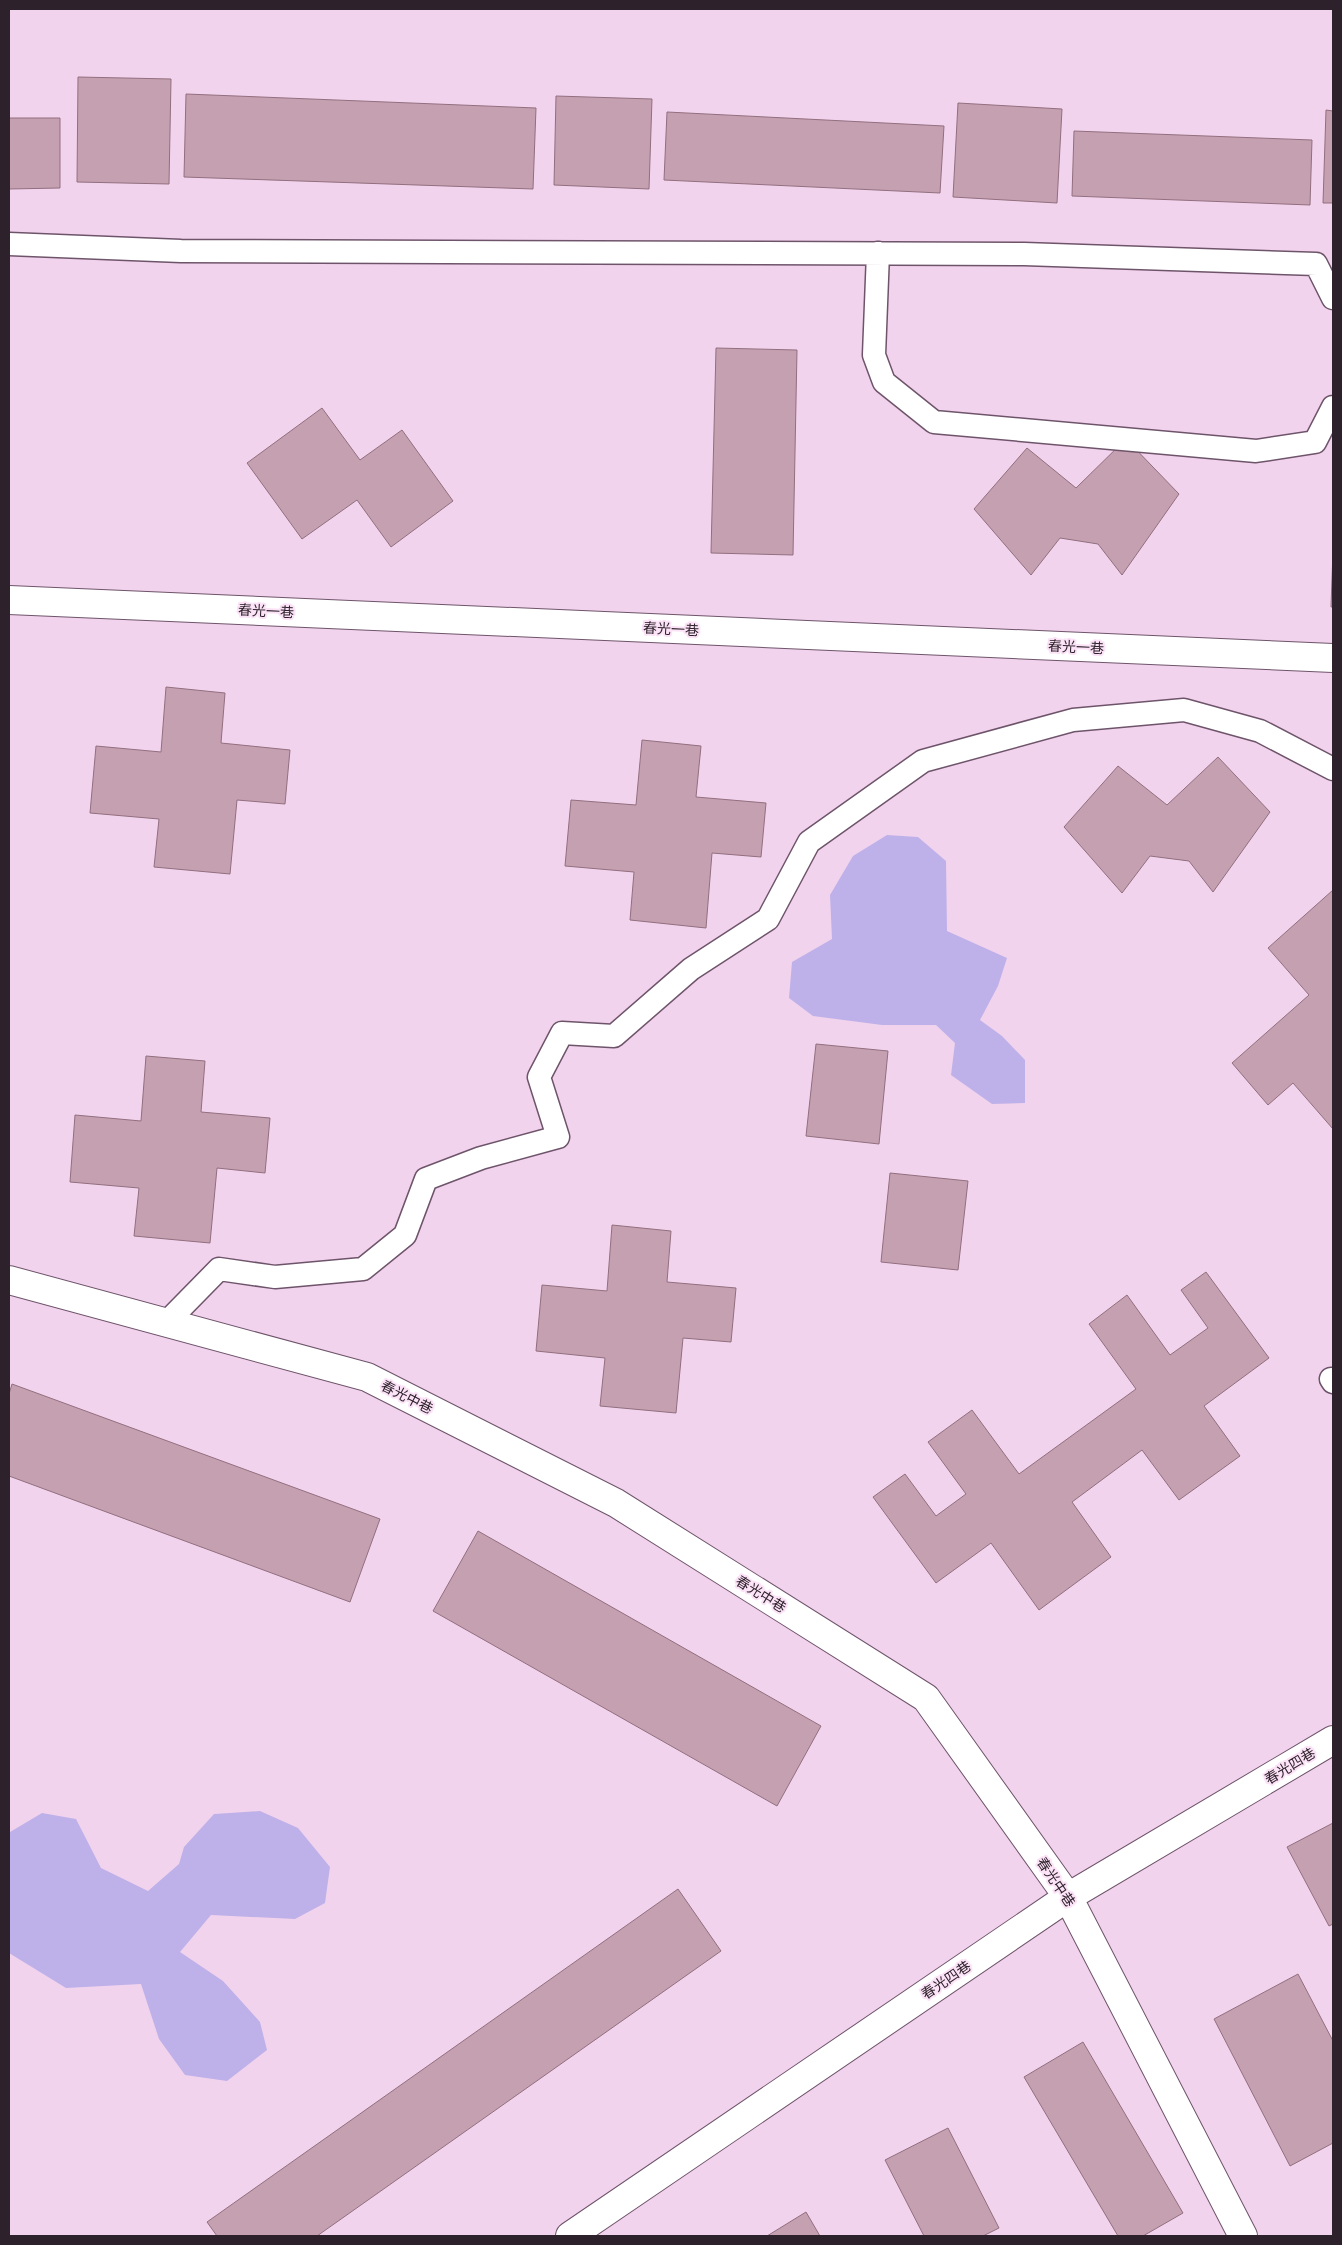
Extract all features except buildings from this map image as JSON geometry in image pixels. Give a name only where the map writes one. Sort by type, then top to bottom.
[{"type":"street","name":"春光一巷","points":[[9,600],[1333,658]]},
{"type":"street","name":"春光中巷","points":[[9,1280],[367,1377],[616,1503],[926,1698],[1068,1897],[1243,2236]]},
{"type":"street","name":"春光四巷","points":[[570,2236],[1068,1897],[1333,1740]]},
{"type":"lane","points":[[9,244],[181,251],[1024,254],[1316,264],[1333,298]]},
{"type":"lane","points":[[878,253],[874,355],[884,382],[934,422],[1256,451],[1315,442],[1333,407]]},
{"type":"lane","points":[[166,1323],[219,1269],[275,1277],[363,1269],[404,1235],[426,1179],[481,1158],[558,1137],[539,1077],[562,1033],[614,1036],[691,969],[768,919],[809,842],[923,761],[1072,720],[1184,710],[1260,731],[1333,769]]},
{"type":"shaded area","points":[[887,835],[918,837],[946,861],[947,931],[1007,958],[998,986],[980,1020],[1002,1036],[1025,1060],[1025,1103],[992,1104],[951,1075],[955,1043],[936,1025],[882,1025],[813,1016],[789,998],[792,962],[832,939],[830,895],[853,856]]},
{"type":"shaded area","points":[[260,1811],[298,1828],[330,1867],[325,1903],[295,1919],[211,1915],[180,1952],[223,1981],[260,2022],[267,2050],[227,2081],[185,2075],[159,2039],[141,1984],[66,1988],[9,1953],[10,1832],[42,1813],[76,1819],[101,1868],[148,1891],[179,1864],[184,1847],[214,1814]]}]
